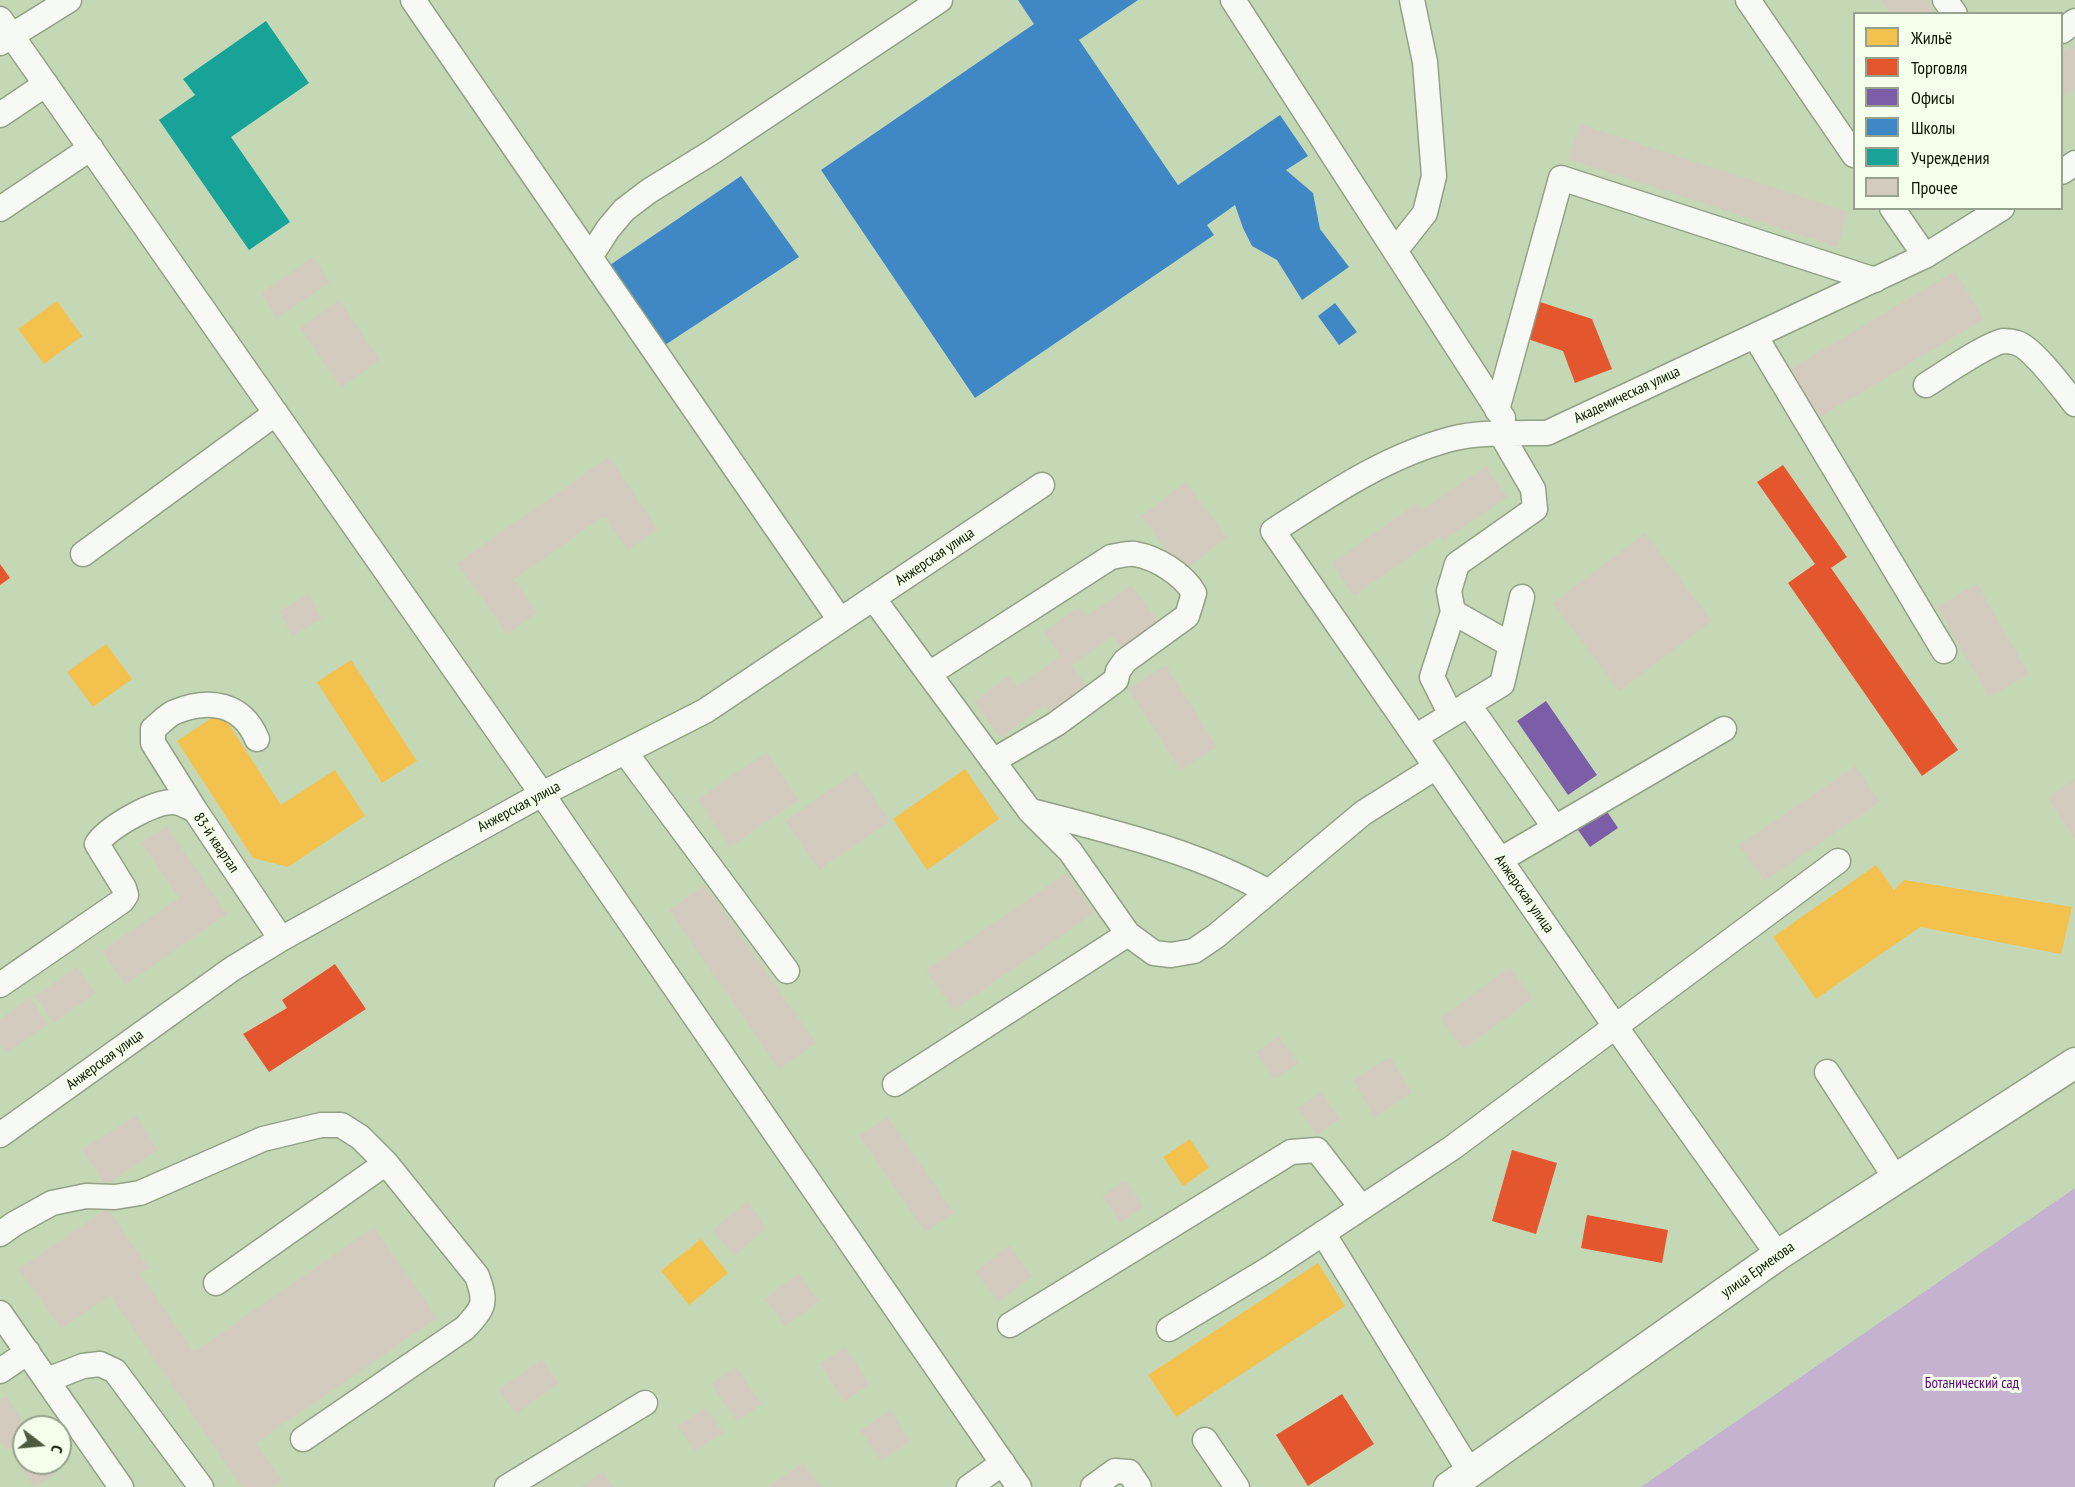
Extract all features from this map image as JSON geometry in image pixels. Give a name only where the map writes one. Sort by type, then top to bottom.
[{"type":"main road","name":"улица Ермекова","points":[[1460,1479],[1778,1255],[2075,1063]]},
{"type":"street","points":[[69,0],[4,32],[46,84],[542,794],[1019,1487]]},
{"type":"street","points":[[413,0],[840,620]]},
{"type":"street","points":[[590,257],[608,229],[624,210],[649,190],[712,152],[940,0]]},
{"type":"street","points":[[1233,0],[1497,410],[1533,489],[1535,509],[1457,564],[1449,591],[1453,612],[1432,677],[1555,828]]},
{"type":"street","points":[[1395,251],[1425,213],[1434,176],[1425,62],[1412,0]]},
{"type":"street","points":[[1748,0],[1853,153]]},
{"type":"street","points":[[0,115],[46,84]]},
{"type":"street","points":[[0,209],[91,148]]},
{"type":"street","points":[[1497,410],[1561,178],[1875,280]]},
{"type":"street","points":[[1893,210],[1925,256]]},
{"type":"street","name":"Академическая улица","points":[[1273,531],[1363,475],[1414,451],[1453,438],[1506,433],[1548,433],[1925,256],[1999,210]]},
{"type":"street","points":[[1755,336],[1944,651]]},
{"type":"street","points":[[1926,385],[1991,346],[2004,341],[2018,343],[2027,350],[2045,367],[2075,404]]},
{"type":"street","points":[[83,554],[276,413]]},
{"type":"street","name":"Анжерская улица","points":[[0,1135],[232,969],[281,939],[542,794],[705,711],[1042,485]]},
{"type":"street","name":"Анжерская улица","points":[[1273,531],[1500,860],[1778,1255]]},
{"type":"street","points":[[929,674],[1111,557],[1133,554],[1155,560],[1188,583],[1194,593],[1187,616],[1125,661],[1118,671],[1116,680],[1056,724],[993,761]]},
{"type":"street","points":[[1415,737],[1502,684],[1522,597]]},
{"type":"street","points":[[873,598],[1030,810],[1070,851],[1128,934],[1154,953],[1171,955],[1194,951],[1216,936],[1363,813],[1436,767]]},
{"type":"street","points":[[1453,612],[1511,645]]},
{"type":"street","points":[[195,810],[153,743],[153,729],[173,713],[206,704],[225,707],[238,713],[251,724],[257,739]]},
{"type":"street","points":[[1500,860],[1724,729]]},
{"type":"street","points":[[625,752],[787,971]]},
{"type":"street","name":"83-й квартал","points":[[0,985],[122,901],[126,895],[124,888],[97,844],[103,834],[158,803],[176,802],[195,810],[281,939]]},
{"type":"street","points":[[1030,810],[1121,834],[1196,858],[1267,891]]},
{"type":"street","points":[[1168,1329],[1272,1267],[1452,1148],[1838,861]]},
{"type":"street","points":[[895,1084],[1128,934]]},
{"type":"street","points":[[1827,1072],[1896,1179]]},
{"type":"street","points":[[0,1234],[52,1203],[86,1196],[115,1197],[140,1193],[263,1139],[321,1125],[341,1125],[360,1137],[386,1163],[477,1276],[484,1295],[480,1312],[465,1328],[303,1439]]},
{"type":"street","points":[[1010,1325],[1291,1152],[1317,1150],[1361,1207]]},
{"type":"street","points":[[216,1283],[386,1163]]},
{"type":"street","points":[[1323,1233],[1460,1479]]},
{"type":"street","points":[[0,1313],[121,1487]]},
{"type":"street","points":[[0,1371],[28,1352]]},
{"type":"street","points":[[47,1380],[83,1366],[100,1364],[115,1371],[201,1487]]},
{"type":"street","points":[[507,1487],[645,1402]]},
{"type":"street","points":[[1205,1440],[1237,1487]]},
{"type":"street","points":[[969,1487],[1003,1463]]},
{"type":"street","points":[[1093,1487],[1115,1471],[1122,1471],[1129,1472],[1139,1487]]},
{"type":"green space","name":"Ботанический сад","points":[[2075,1188],[2075,1487],[1641,1487]]},
{"type":"building: Жильё","points":[[57,301],[82,336],[44,364],[18,329]]},
{"type":"building: Жильё","points":[[106,644],[132,679],[93,707],[67,672]]},
{"type":"building: Жильё","points":[[351,660],[417,761],[382,783],[317,682]]},
{"type":"building: Жильё","points":[[221,712],[281,805],[335,770],[365,816],[288,867],[253,858],[177,741]]},
{"type":"building: Жильё","points":[[965,769],[999,819],[927,870],[893,819]]},
{"type":"building: Жильё","points":[[1876,865],[1894,890],[1904,880],[2072,907],[2061,954],[1920,927],[1816,999],[1773,937]]},
{"type":"building: Жильё","points":[[1190,1139],[1209,1168],[1183,1186],[1163,1157]]},
{"type":"building: Жильё","points":[[701,1239],[728,1273],[689,1305],[661,1271]]},
{"type":"building: Жильё","points":[[1318,1263],[1345,1306],[1176,1417],[1148,1375]]},
{"type":"building: Торговля","points":[[1540,302],[1592,319],[1612,369],[1575,383],[1563,351],[1528,339]]},
{"type":"building: Торговля","points":[[1783,465],[1847,557],[1831,568],[1958,750],[1922,776],[1788,583],[1815,564],[1757,482]]},
{"type":"building: Торговля","points":[[0,564],[10,578],[0,585]]},
{"type":"building: Торговля","points":[[335,964],[366,1009],[269,1072],[243,1034],[287,1008],[282,1000]]},
{"type":"building: Торговля","points":[[1512,1150],[1557,1163],[1536,1234],[1492,1221]]},
{"type":"building: Торговля","points":[[1587,1215],[1668,1230],[1662,1263],[1581,1248]]},
{"type":"building: Торговля","points":[[1342,1394],[1374,1444],[1308,1486],[1276,1435]]},
{"type":"building: Офисы","points":[[1546,701],[1597,775],[1568,795],[1517,721]]},
{"type":"building: Офисы","points":[[1606,810],[1618,828],[1590,847],[1578,830]]},
{"type":"building: Школы","points":[[1018,0],[1138,0],[1079,40],[1178,185],[1280,115],[1308,156],[1286,170],[1313,193],[1320,229],[1349,267],[1302,300],[1277,260],[1252,246],[1235,205],[1207,225],[1214,235],[975,398],[821,170],[1034,24]]},
{"type":"building: Школы","points":[[741,176],[799,257],[665,345],[610,265]]},
{"type":"building: Школы","points":[[1335,303],[1357,332],[1339,345],[1318,316]]},
{"type":"building: Учреждения","points":[[266,21],[309,83],[231,137],[290,222],[249,250],[159,120],[195,95],[183,79]]},
{"type":"building: Прочее","points":[[1881,0],[1926,0],[1935,12],[1889,12]]},
{"type":"building: Прочее","points":[[2075,44],[2075,88],[2063,97],[2063,52]]},
{"type":"building: Прочее","points":[[1580,124],[1848,212],[1837,247],[1568,159]]},
{"type":"building: Прочее","points":[[313,257],[330,282],[277,318],[261,293]]},
{"type":"building: Прочее","points":[[1955,271],[1984,319],[1817,419],[1789,370]]},
{"type":"building: Прочее","points":[[339,300],[380,360],[341,387],[300,328]]},
{"type":"building: Прочее","points":[[609,457],[658,529],[628,550],[604,516],[514,579],[537,613],[507,634],[457,563]]},
{"type":"building: Прочее","points":[[1486,466],[1507,497],[1443,541],[1439,536],[1354,596],[1332,563],[1417,503],[1422,510]]},
{"type":"building: Прочее","points":[[1186,482],[1227,537],[1182,572],[1141,516]]},
{"type":"building: Прочее","points":[[1645,533],[1712,621],[1619,691],[1553,603]]},
{"type":"building: Прочее","points":[[1977,584],[2029,674],[1989,697],[1937,607]]},
{"type":"building: Прочее","points":[[1131,585],[1158,621],[1121,648],[1113,636],[1072,665],[1090,690],[1053,717],[1045,705],[1000,738],[974,701],[1009,676],[1017,687],[1060,656],[1044,632],[1079,607],[1086,617]]},
{"type":"building: Прочее","points":[[309,594],[322,619],[292,636],[279,611]]},
{"type":"building: Прочее","points":[[1166,665],[1217,747],[1180,770],[1128,688]]},
{"type":"building: Прочее","points":[[767,752],[799,800],[730,847],[698,799]]},
{"type":"building: Прочее","points":[[1855,766],[1880,802],[1764,881],[1739,845]]},
{"type":"building: Прочее","points":[[856,772],[890,821],[819,870],[785,821]]},
{"type":"building: Прочее","points":[[2075,779],[2075,839],[2047,798]]},
{"type":"building: Прочее","points":[[166,826],[227,914],[125,985],[102,951],[179,898],[141,843]]},
{"type":"building: Прочее","points":[[1066,873],[1094,913],[954,1010],[926,970]]},
{"type":"building: Прочее","points":[[705,885],[816,1043],[779,1069],[669,910]]},
{"type":"building: Прочее","points":[[77,967],[96,993],[54,1023],[35,996]]},
{"type":"building: Прочее","points":[[1510,967],[1533,998],[1463,1049],[1440,1018]]},
{"type":"building: Прочее","points":[[30,998],[48,1024],[6,1053],[0,1045],[0,1019]]},
{"type":"building: Прочее","points":[[1279,1036],[1298,1063],[1274,1079],[1256,1052]]},
{"type":"building: Прочее","points":[[1390,1057],[1412,1092],[1374,1118],[1353,1079]]},
{"type":"building: Прочее","points":[[1322,1092],[1340,1119],[1317,1135],[1298,1108]]},
{"type":"building: Прочее","points":[[136,1115],[158,1150],[105,1185],[82,1150]]},
{"type":"building: Прочее","points":[[888,1117],[954,1213],[925,1232],[859,1136]]},
{"type":"building: Прочее","points":[[1125,1180],[1144,1207],[1120,1223],[1102,1196]]},
{"type":"building: Прочее","points":[[748,1201],[766,1229],[734,1256],[713,1230]]},
{"type":"building: Прочее","points":[[107,1208],[149,1268],[140,1274],[194,1352],[374,1227],[437,1318],[256,1443],[282,1480],[273,1487],[242,1487],[110,1295],[61,1329],[19,1269]]},
{"type":"building: Прочее","points":[[1009,1245],[1032,1276],[999,1302],[975,1272]]},
{"type":"building: Прочее","points":[[798,1273],[819,1301],[785,1326],[765,1299]]},
{"type":"building: Прочее","points":[[845,1347],[870,1385],[844,1402],[820,1364]]},
{"type":"building: Прочее","points":[[542,1359],[559,1383],[516,1414],[499,1390]]},
{"type":"building: Прочее","points":[[736,1367],[762,1404],[737,1421],[711,1384]]},
{"type":"building: Прочее","points":[[6,1396],[18,1415],[12,1415],[12,1446],[6,1450],[0,1440],[0,1400]]},
{"type":"building: Прочее","points":[[706,1407],[723,1433],[695,1451],[678,1426]]},
{"type":"building: Прочее","points":[[890,1410],[910,1441],[881,1461],[860,1430]]},
{"type":"building: Прочее","points":[[803,1462],[821,1487],[770,1486]]},
{"type":"building: Прочее","points":[[603,1472],[613,1487],[581,1487]]},
{"type":"building: Прочее","points":[[26,1475],[54,1475],[34,1487]]}]
